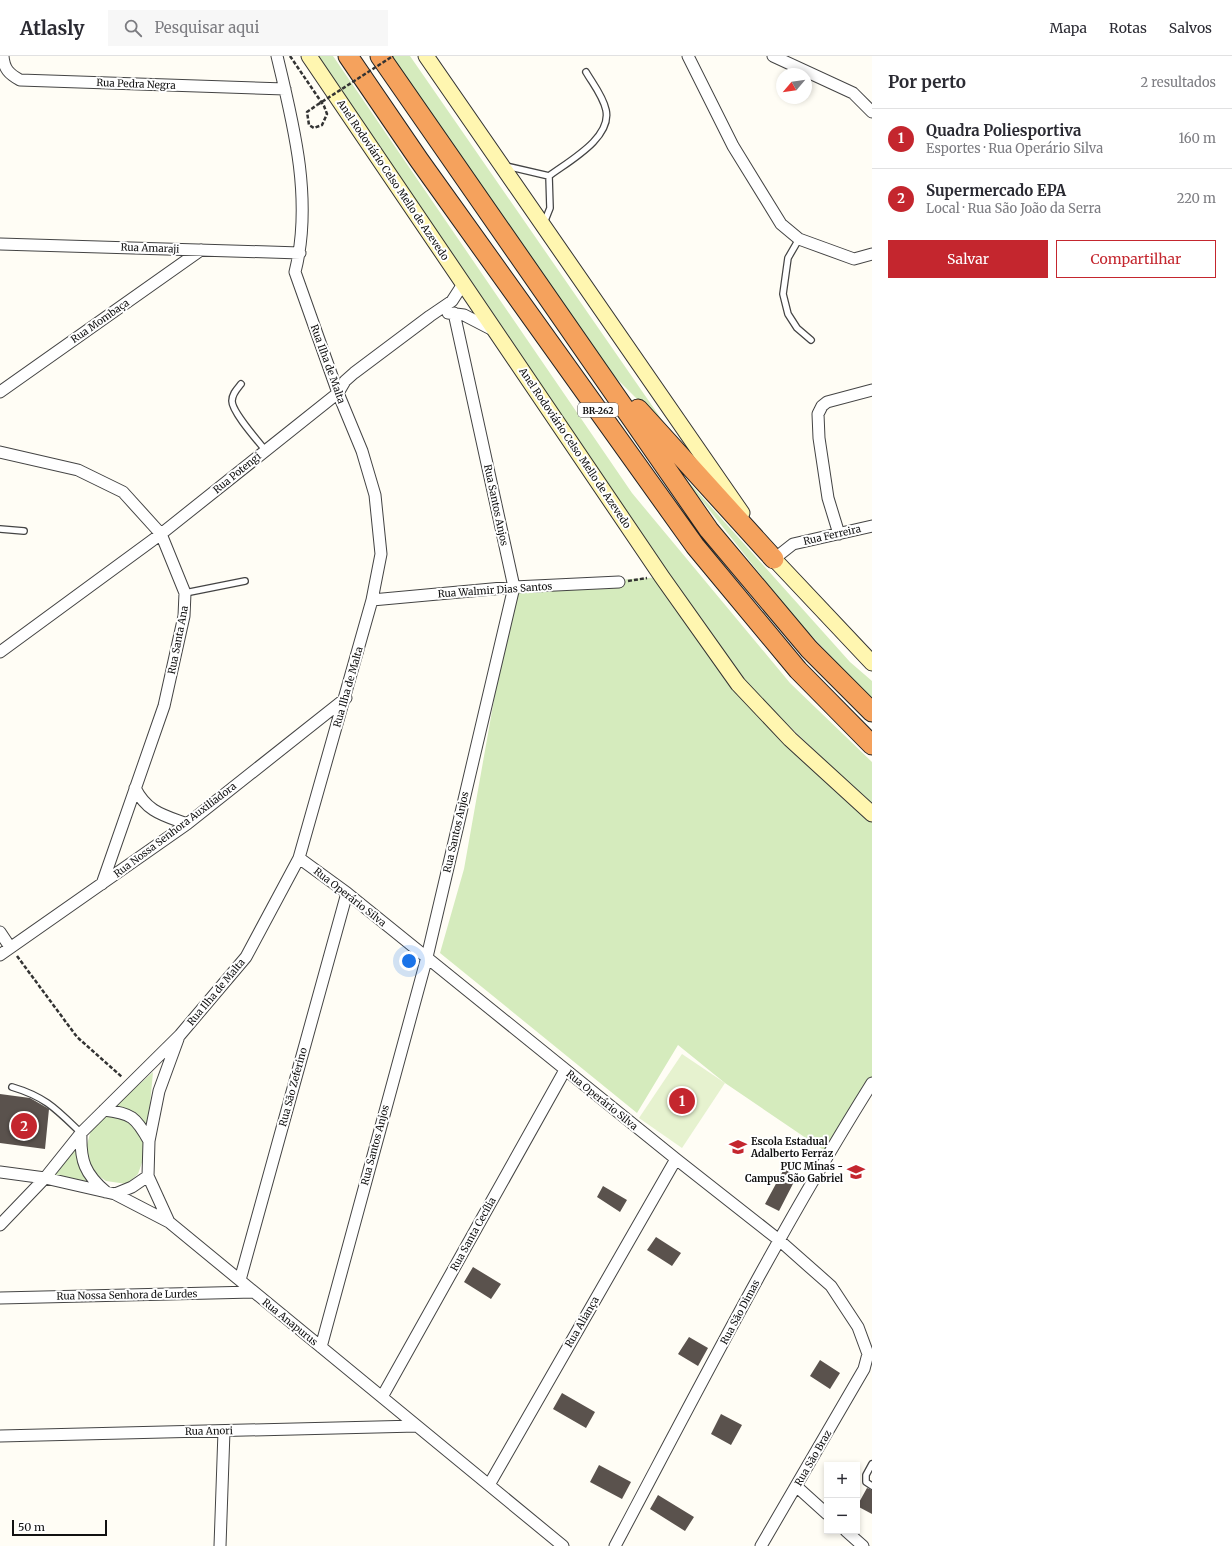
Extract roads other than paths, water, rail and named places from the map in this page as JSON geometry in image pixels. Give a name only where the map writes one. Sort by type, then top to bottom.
[{"type":"highway","name":"BR-262","points":[[348,56],[419,160],[694,546],[798,670],[872,745]]},
{"type":"highway","name":"BR-262","points":[[380,56],[709,530],[809,649],[872,712]]},
{"type":"highway","points":[[587,353],[774,559]]},
{"type":"main road","name":"Anel Rodoviário Celso Mello de Azevedo","points":[[309,56],[662,577],[738,684],[790,739],[850,796],[872,814]]},
{"type":"main road","points":[[429,57],[543,226],[774,559],[872,663]]},
{"type":"street","name":"Rua Pedra Negra","points":[[3,56],[4,65],[10,75],[20,80],[285,89]]},
{"type":"street","name":"Rua Ilha de Malta","points":[[0,1225],[45,1178],[81,1133],[180,1035],[246,957],[299,858],[346,698],[372,600],[381,554],[375,495],[362,451],[338,393],[294,272],[300,252],[303,208],[297,150],[277,56]]},
{"type":"street","points":[[688,56],[733,146],[781,224],[799,239],[854,259],[872,254]]},
{"type":"street","points":[[773,56],[853,93],[872,112]]},
{"type":"street","name":"Rua Amaraji","points":[[0,244],[300,252]]},
{"type":"street","name":"Rua Mombaça","points":[[0,392],[201,250]]},
{"type":"street","name":"Rua Potengi","points":[[0,652],[161,534],[266,451],[338,393],[345,381],[354,373],[452,301],[463,284]]},
{"type":"street","points":[[430,316],[454,313],[478,321],[496,332]]},
{"type":"street","name":"Rua Santos Anjos","points":[[321,1347],[427,957],[514,587],[454,313]]},
{"type":"street","points":[[839,534],[828,498],[819,438],[818,414],[822,406],[827,402],[872,390]]},
{"type":"street","name":"Rua Santa Ana","points":[[0,452],[78,470],[122,492],[161,534],[185,593],[184,616],[164,706],[102,884]]},
{"type":"street","name":"Rua Ferreira","points":[[774,559],[793,544],[872,526]]},
{"type":"street","name":"Rua Walmir Dias Santos","points":[[372,600],[514,587],[619,582]]},
{"type":"street","name":"Rua Nossa Senhora Auxiliadora","points":[[0,955],[187,824],[346,698]]},
{"type":"street","points":[[135,788],[147,806],[159,814],[187,824]]},
{"type":"street","name":"Rua Operário Silva","points":[[299,858],[347,893],[565,1070],[779,1240],[831,1286],[858,1327],[868,1354],[864,1369]]},
{"type":"street","name":"Rua São Zeferino","points":[[240,1280],[347,893]]},
{"type":"street","points":[[0,932],[10,947]]},
{"type":"street","name":"Rua Anapurus","points":[[180,1035],[159,1091],[149,1141],[148,1176],[169,1222],[562,1546]]},
{"type":"street","name":"Rua Santa Cecília","points":[[382,1397],[565,1070]]},
{"type":"street","name":"Rua São Dimas","points":[[615,1546],[779,1240],[828,1153],[872,1083]]},
{"type":"street","points":[[104,1110],[122,1112],[139,1123],[149,1141]]},
{"type":"street","points":[[81,1133],[80,1149],[85,1168],[97,1184],[111,1193],[169,1222]]},
{"type":"street","name":"Rua Aliança","points":[[489,1485],[676,1159]]},
{"type":"street","points":[[0,1172],[45,1178],[111,1193],[132,1187],[148,1176]]},
{"type":"street","name":"Rua Nossa Senhora de Lurdes","points":[[0,1298],[254,1292]]},
{"type":"street","name":"Rua São Braz","points":[[761,1546],[864,1369]]},
{"type":"street","name":"Rua Anori","points":[[0,1436],[417,1426]]},
{"type":"street","points":[[220,1546],[224,1431]]},
{"type":"street","points":[[796,1486],[824,1511]]},
{"type":"street","points":[[849,1534],[863,1546]]},
{"type":"lane","points":[[549,176],[596,140],[600,136],[605,125],[606,110],[600,94],[586,72]]},
{"type":"lane","points":[[501,164],[549,176]]},
{"type":"lane","points":[[543,226],[550,208],[549,176]]},
{"type":"lane","points":[[799,239],[788,258],[782,294],[788,314],[797,328],[811,340]]},
{"type":"lane","points":[[241,384],[233,394],[231,402],[235,411],[266,451]]},
{"type":"lane","points":[[0,528],[24,531]]},
{"type":"lane","points":[[185,593],[245,581]]},
{"type":"lane","points":[[12,1087],[30,1092],[44,1099],[81,1133]]},
{"type":"lane","points":[[872,1464],[865,1479],[866,1482],[872,1486]]},
{"type":"place","name":"Quadra Poliesportiva","points":[[682,1101]]},
{"type":"place","name":"Supermercado EPA","points":[[24,1126]]},
{"type":"place","name":"Escola Estadual Adalberto Ferraz","points":[[738,1147]]},
{"type":"place","name":"PUC Minas - Campus São Gabriel","points":[[856,1172]]}]
